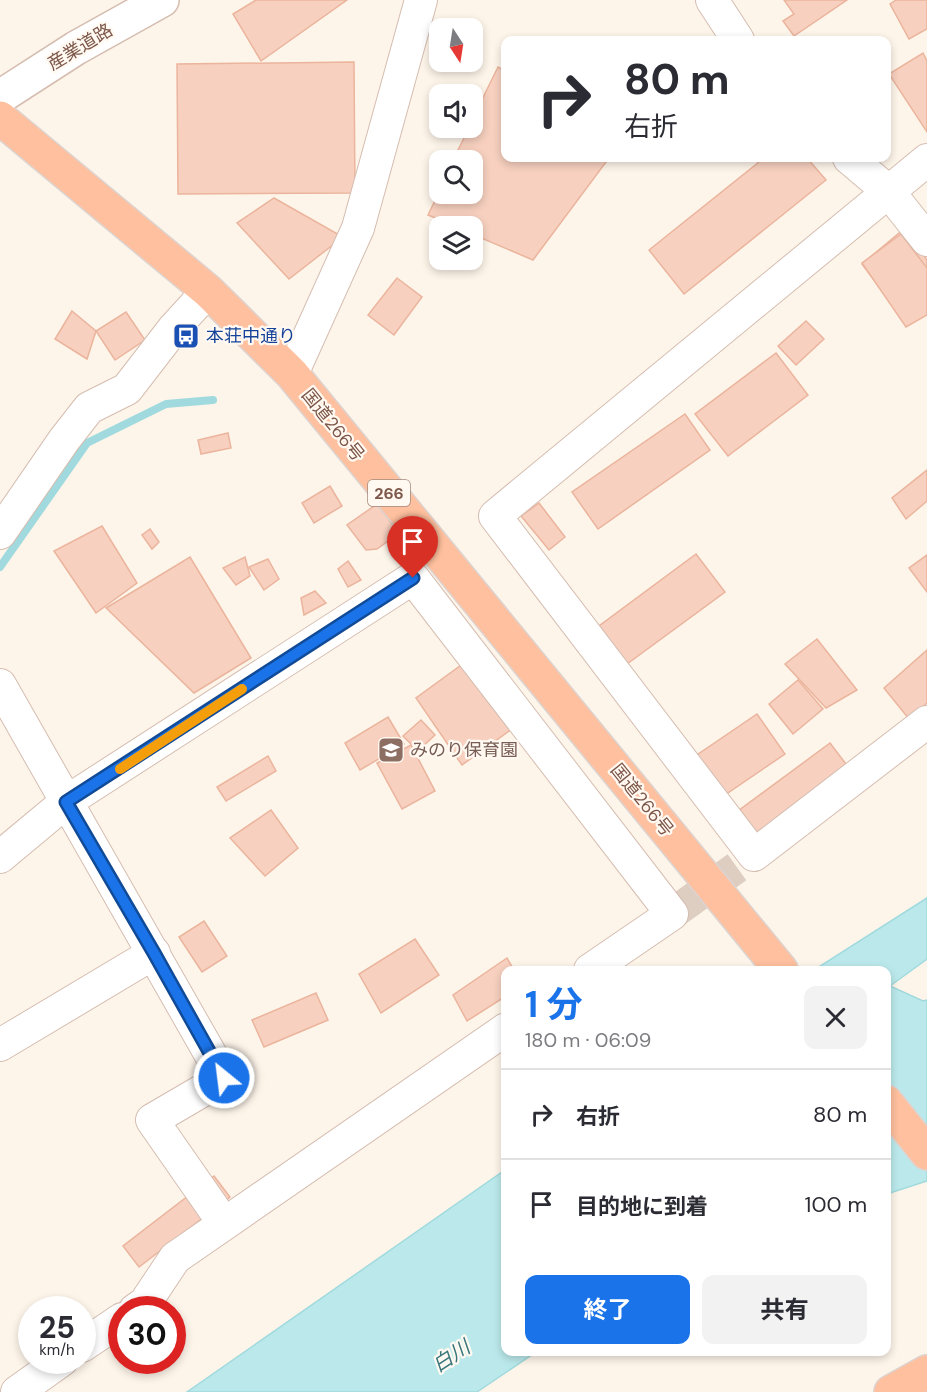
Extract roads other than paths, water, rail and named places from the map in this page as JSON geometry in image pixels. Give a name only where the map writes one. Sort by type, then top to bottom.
[{"type":"highway","name":"国道266号","points":[[0,118],[208,291],[292,374],[778,966]]},
{"type":"highway","points":[[891,1108],[927,1153]]},
{"type":"highway","points":[[891,1392],[927,1372]]},
{"type":"street","name":"産業道路","points":[[0,97],[76,48],[162,0]]},
{"type":"street","points":[[292,374],[358,228],[422,0]]},
{"type":"street","points":[[712,0],[735,36]]},
{"type":"street","points":[[927,160],[495,516],[754,855],[927,722]]},
{"type":"street","points":[[854,162],[888,191],[927,240]]},
{"type":"street","points":[[0,533],[64,440],[89,408],[127,389],[174,328],[208,291]]},
{"type":"street","points":[[0,856],[66,802],[413,578],[672,914],[596,966]]},
{"type":"street","points":[[0,685],[224,1078],[152,1120],[223,1222]]},
{"type":"street","points":[[0,1045],[154,953]]},
{"type":"street","points":[[150,1296],[175,1258],[223,1222],[501,1032]]},
{"type":"street","points":[[17,1392],[42,1374]]},
{"type":"water","points":[[927,898],[927,959],[891,985],[891,966],[820,966]]},
{"type":"water","points":[[891,986],[923,1001],[927,1000],[927,1181],[891,1193]]},
{"type":"water","name":"白川","points":[[501,1173],[501,1356],[530,1356],[477,1392],[187,1392]]},
{"type":"waterway","points":[[0,567],[87,443],[166,404],[213,400]]},
{"type":"tunnel","points":[[672,914],[754,855]]},
{"type":"place","name":"本荘中通り","points":[[186,336]]},
{"type":"place","name":"みのり保育園","points":[[391,750]]}]
